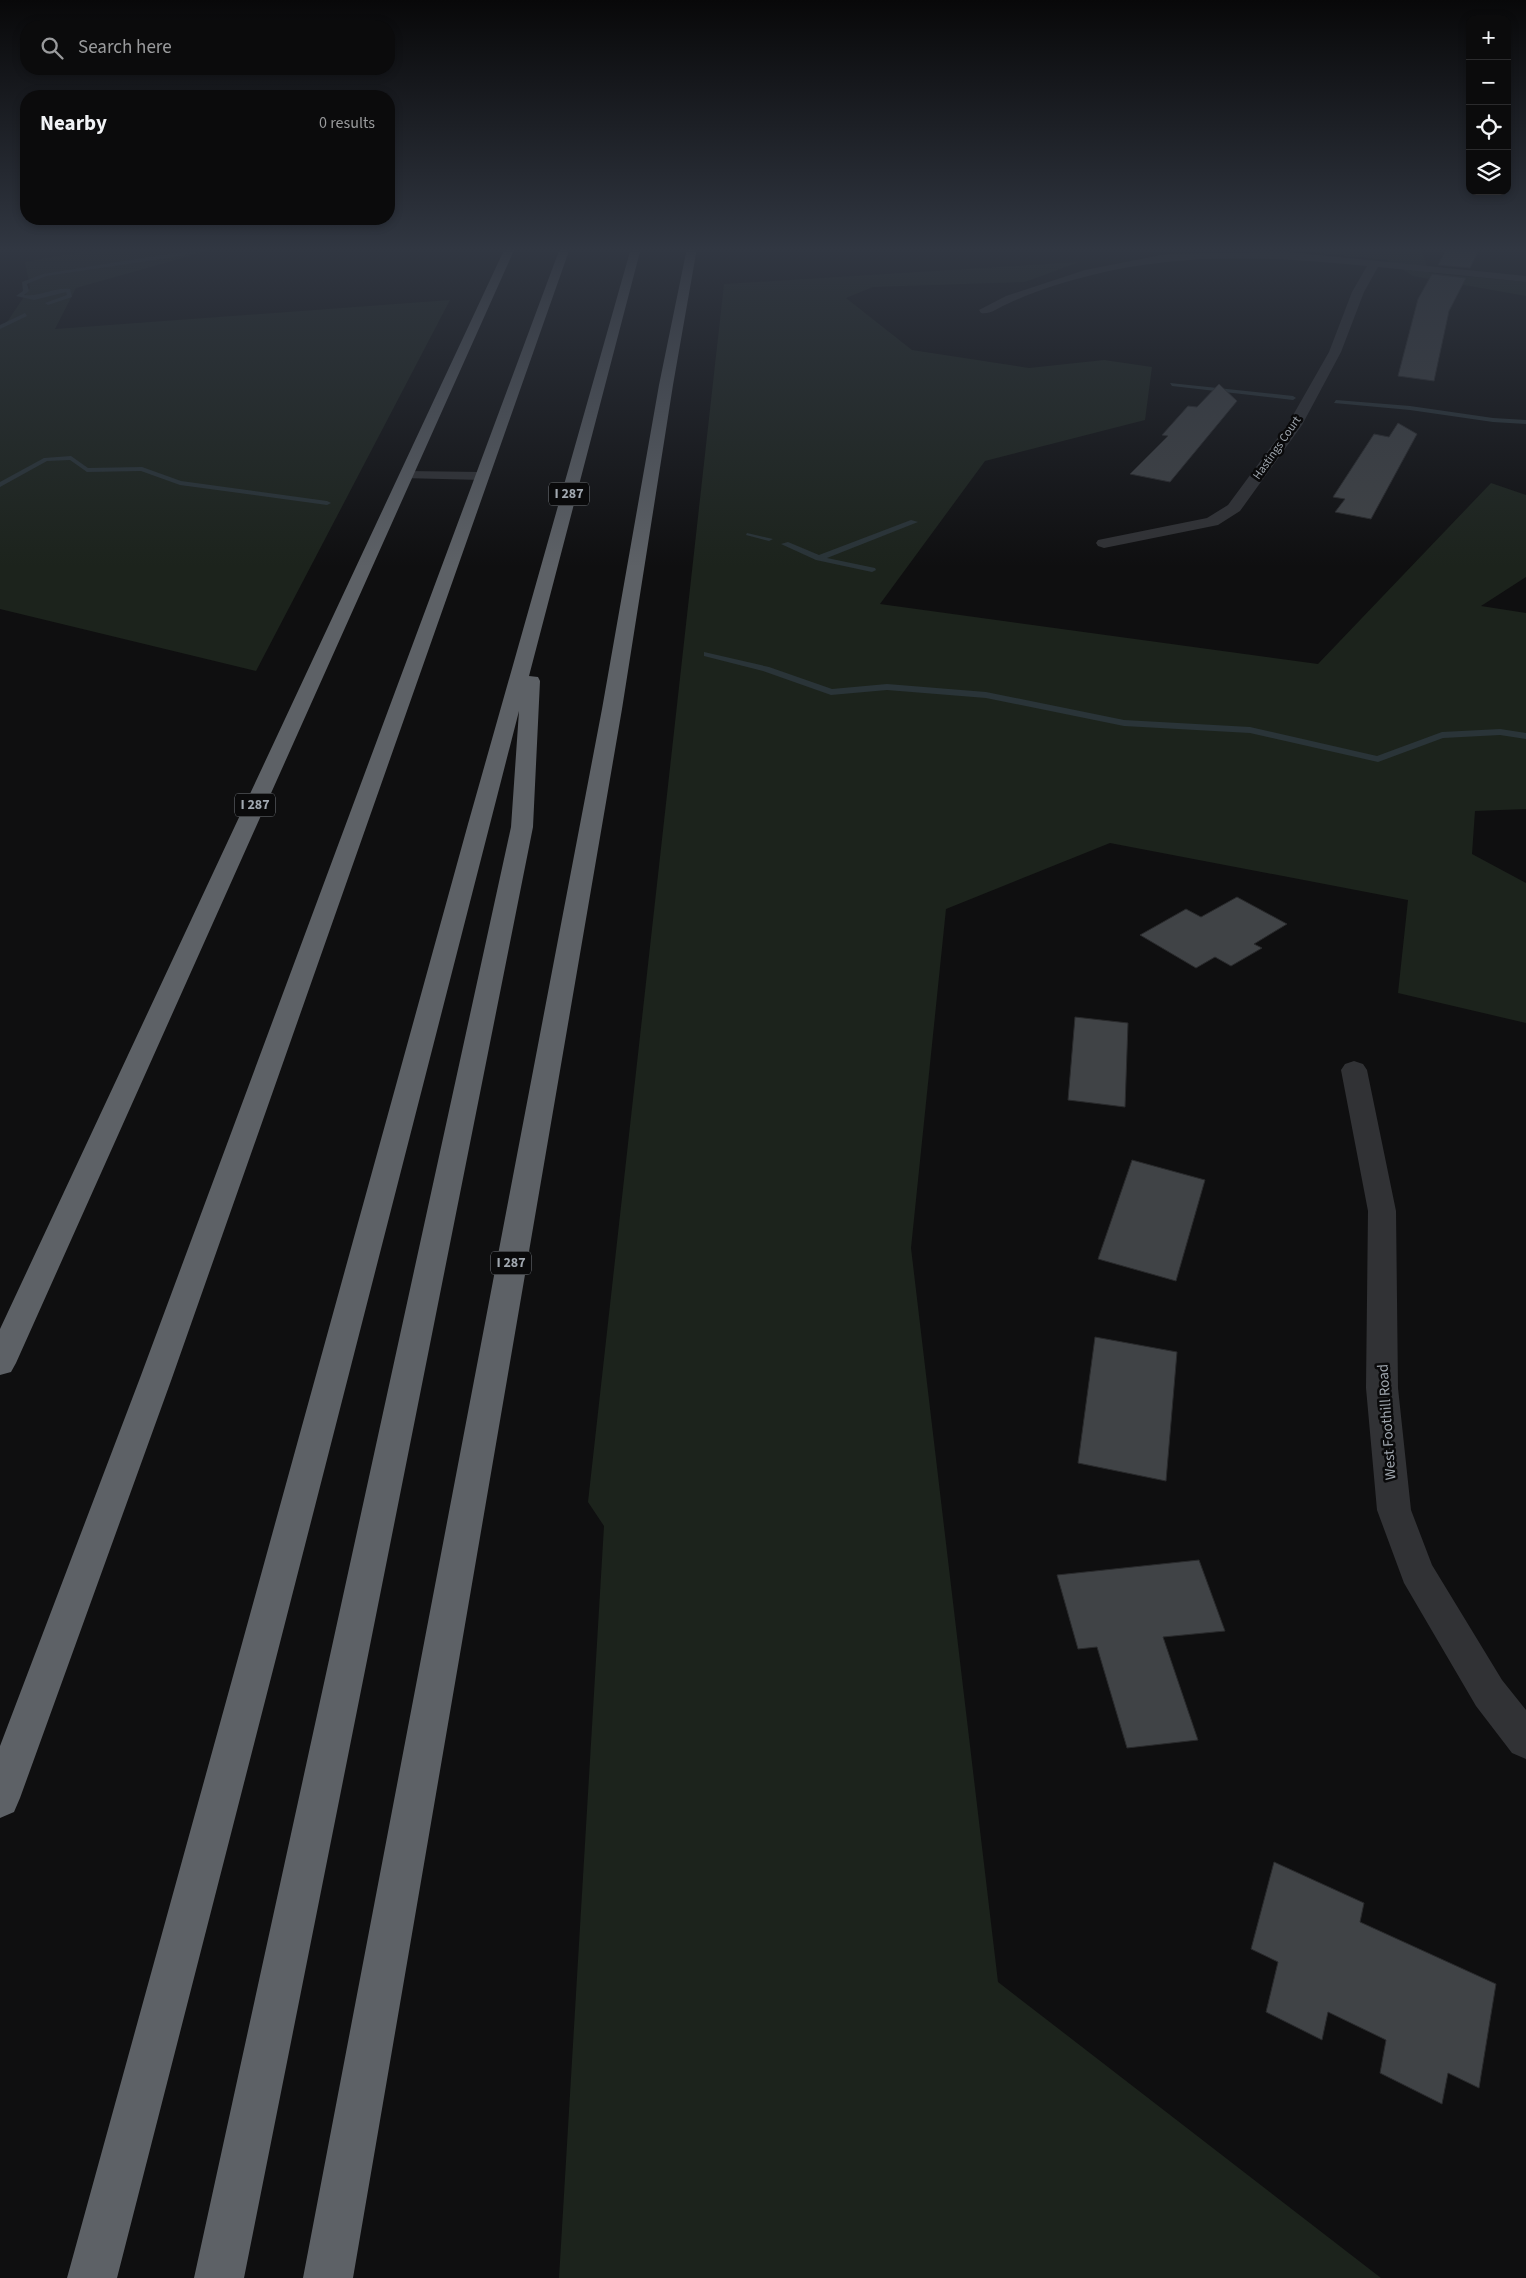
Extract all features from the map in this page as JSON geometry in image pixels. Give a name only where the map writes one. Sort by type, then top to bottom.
[{"type":"highway","name":"I 287","points":[[0,1363],[462,354]]},
{"type":"highway","points":[[0,1798],[156,1378],[526,354]]},
{"type":"highway","name":"I 287","points":[[92,2278],[607,354]]},
{"type":"highway","name":"I 287","points":[[328,2278],[607,738],[672,354]]},
{"type":"highway","points":[[219,2278],[522,827],[534,626]]},
{"type":"street","name":"Hastings Court","points":[[1104,544],[1212,522],[1234,508],[1295,425],[1334,354]]},
{"type":"street","points":[[407,475],[482,476]]},
{"type":"street","name":"West Foothill Road","points":[[1354,1070],[1382,1210],[1382,1388],[1394,1510],[1417,1572],[1489,1693],[1526,1740]]},
{"type":"shaded area","points":[[0,354],[422,354],[256,671],[0,609]]},
{"type":"shaded area","points":[[716,354],[940,354],[1029,368],[1104,360],[1152,367],[1145,420],[985,461],[880,604],[1318,664],[1491,483],[1526,495],[1526,577],[1481,606],[1526,613],[1526,809],[1475,811],[1472,854],[1526,883],[1526,1023],[1398,993],[1408,900],[1110,843],[946,909],[911,1248],[998,1982],[1381,2278],[559,2278],[604,1526],[588,1502]]},
{"type":"building","points":[[1404,354],[1440,354],[1434,381],[1398,376]]},
{"type":"building","points":[[1219,384],[1237,401],[1170,482],[1130,474],[1168,436],[1162,435],[1188,406],[1197,407]]},
{"type":"building","points":[[1398,423],[1417,434],[1371,519],[1335,512],[1345,499],[1333,497],[1374,434],[1389,437]]},
{"type":"building","points":[[1237,897],[1287,924],[1254,944],[1262,948],[1231,966],[1215,957],[1196,968],[1140,935],[1186,909],[1201,917]]},
{"type":"building","points":[[1075,1017],[1128,1023],[1125,1107],[1068,1100]]},
{"type":"building","points":[[1132,1160],[1205,1180],[1176,1281],[1098,1259]]},
{"type":"building","points":[[1095,1337],[1177,1352],[1166,1481],[1078,1463]]},
{"type":"building","points":[[1199,1560],[1225,1631],[1163,1637],[1198,1740],[1127,1748],[1097,1647],[1078,1649],[1057,1575]]},
{"type":"building","points":[[1274,1862],[1364,1903],[1360,1922],[1496,1984],[1479,2088],[1448,2073],[1442,2104],[1380,2073],[1386,2040],[1328,2012],[1322,2040],[1266,2012],[1278,1962],[1251,1949]]},
{"type":"waterway","points":[[1172,384],[1293,398]]},
{"type":"waterway","points":[[1336,402],[1410,408],[1493,420],[1526,422]]},
{"type":"waterway","points":[[0,485],[46,459],[71,458],[87,470],[142,469],[180,483],[327,503]]},
{"type":"waterway","points":[[819,558],[914,522]]},
{"type":"waterway","points":[[750,535],[769,539]]},
{"type":"waterway","points":[[785,544],[819,558]]},
{"type":"waterway","points":[[819,558],[872,570]]},
{"type":"waterway","points":[[707,654],[766,669],[831,692],[887,687],[986,695],[1124,723],[1250,730],[1378,759],[1442,735],[1500,732],[1526,736]]}]
